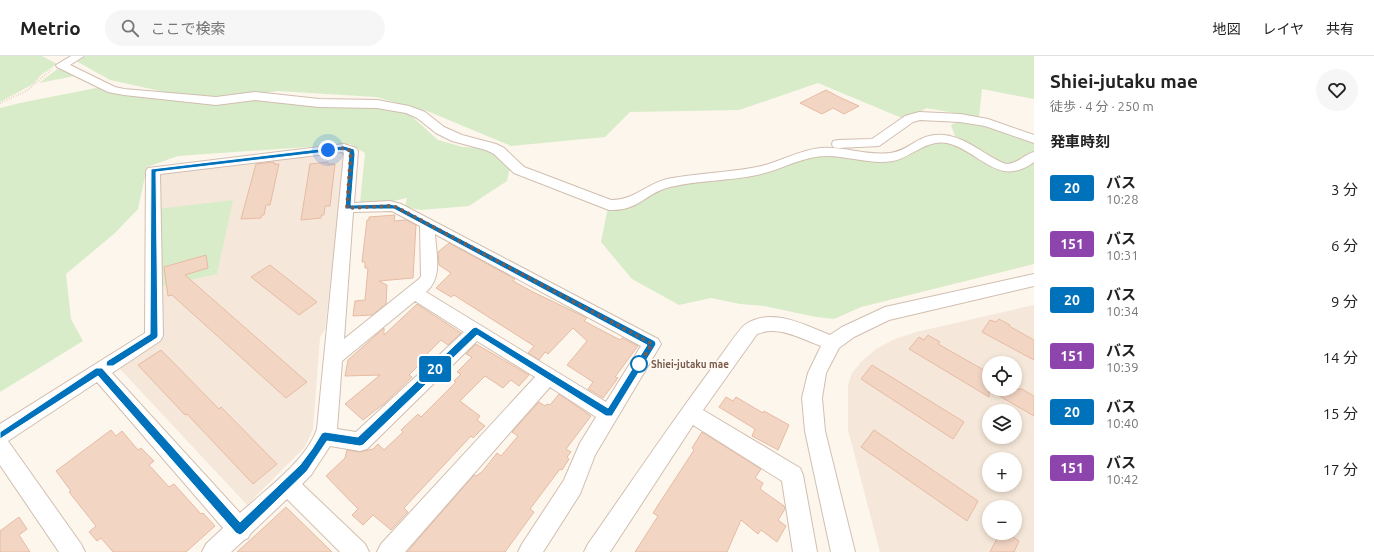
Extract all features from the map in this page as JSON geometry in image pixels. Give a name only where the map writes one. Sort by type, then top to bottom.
[{"type":"street","points":[[61,65],[79,56]]},
{"type":"street","points":[[61,65],[112,90],[124,92],[216,101],[254,96],[319,103],[377,104],[409,110],[420,115],[440,130],[451,136],[500,151],[519,170],[535,178],[609,206],[619,207],[635,201],[663,184],[756,171],[774,167],[808,154],[836,153],[877,158],[892,157],[905,153],[931,139],[943,138],[975,150],[986,159],[1004,167],[1012,168],[1019,166],[1034,156]]},
{"type":"street","points":[[798,145],[874,143],[909,119],[919,116],[960,118],[988,123],[1034,139]]},
{"type":"street","points":[[0,434],[154,336],[153,171],[344,148],[351,151],[352,154],[334,357],[325,436],[316,452],[304,468],[240,530],[214,552]]},
{"type":"street","points":[[347,208],[396,207],[652,344],[587,450],[572,487],[530,552]]},
{"type":"street","points":[[334,357],[426,283],[429,276],[427,224]]},
{"type":"street","points":[[843,552],[815,432],[812,398],[817,373],[832,343],[848,332],[885,314],[1034,280]]},
{"type":"street","points":[[414,292],[609,414]]},
{"type":"street","points":[[596,552],[690,413],[751,329],[765,324],[777,324],[832,343]]},
{"type":"street","points":[[325,436],[360,442],[476,331]]},
{"type":"street","points":[[99,371],[240,530]]},
{"type":"street","points":[[389,552],[548,376]]},
{"type":"street","points":[[690,413],[792,475],[805,552]]},
{"type":"street","points":[[0,447],[73,552]]},
{"type":"street","points":[[287,484],[357,552]]},
{"type":"path","points":[[0,103],[26,91],[43,76],[61,65]]},
{"type":"shaded area","points":[[341,152],[345,155],[325,329],[320,338],[313,429],[305,447],[247,505],[120,369],[125,360],[161,337],[157,177],[165,172]]},
{"type":"shaded area","points":[[1034,305],[1034,552],[880,552],[848,430],[848,385],[852,373],[861,362],[876,349],[895,339],[916,332]]},
{"type":"green space","points":[[0,56],[42,56],[57,64],[42,74],[33,84],[0,102]]},
{"type":"green space","points":[[86,56],[1034,56],[1034,99],[982,89],[979,117],[926,108],[909,121],[818,83],[739,110],[630,112],[605,137],[511,146],[427,111],[376,97],[277,91],[226,100],[192,98],[110,80],[76,61]]},
{"type":"green space","points":[[60,67],[75,76],[39,83]]},
{"type":"green space","points":[[101,87],[209,104],[253,98],[393,109],[409,114],[438,140],[463,147],[484,148],[497,154],[510,168],[507,181],[469,206],[421,210],[405,207],[407,198],[393,201],[360,203],[365,153],[350,144],[178,156],[147,167],[138,209],[115,233],[66,274],[71,319],[83,341],[0,392],[0,108]]},
{"type":"green space","points":[[957,122],[980,123],[1034,141],[1034,264],[861,307],[834,319],[711,298],[679,305],[632,279],[601,242],[608,207],[666,182],[760,169],[803,153],[894,155],[955,136],[951,125]]},
{"type":"green space","points":[[233,200],[217,274],[159,287],[158,209]]},
{"type":"building","points":[[826,90],[859,106],[844,114],[833,108],[822,114],[800,103]]},
{"type":"building","points":[[274,162],[274,164],[279,164],[270,205],[266,205],[264,215],[262,215],[261,218],[241,219],[256,164]]},
{"type":"building","points":[[328,162],[328,164],[335,164],[330,206],[325,206],[324,215],[321,215],[321,218],[301,220],[310,164]]},
{"type":"building","points":[[395,215],[394,221],[406,220],[416,225],[413,278],[379,281],[387,285],[386,304],[372,315],[353,316],[355,301],[365,300],[368,268],[365,268],[365,262],[362,262],[367,220],[369,220],[369,217]]},
{"type":"building","points":[[449,243],[515,279],[513,281],[533,292],[587,318],[584,321],[620,340],[622,338],[638,346],[615,377],[618,378],[603,398],[588,389],[593,382],[567,365],[587,341],[573,328],[548,354],[545,352],[539,360],[528,353],[534,346],[454,295],[451,297],[436,288],[451,273],[439,265],[438,252]]},
{"type":"building","points":[[206,255],[208,268],[185,275],[307,382],[286,398],[172,295],[168,296],[164,267]]},
{"type":"building","points":[[270,265],[317,302],[299,315],[251,277]]},
{"type":"building","points":[[417,304],[461,333],[448,345],[441,340],[409,375],[412,377],[386,402],[363,420],[345,404],[380,375],[345,376],[348,360],[384,328],[384,335]]},
{"type":"building","points":[[999,319],[1034,340],[1034,360],[982,332],[990,320],[996,322]]},
{"type":"building","points":[[928,335],[940,342],[938,344],[982,369],[982,393],[909,349],[919,337],[924,340]]},
{"type":"building","points":[[476,344],[529,375],[519,386],[511,380],[503,388],[485,376],[460,401],[480,416],[477,420],[485,426],[473,438],[471,436],[404,508],[408,512],[391,530],[373,515],[363,525],[352,515],[358,509],[326,476],[345,458],[347,450],[360,452],[373,449],[378,444],[384,450],[403,432],[401,430],[418,414],[421,417],[456,382],[454,381],[461,374],[457,372],[472,357],[466,354]]},
{"type":"building","points":[[161,350],[219,409],[221,407],[277,464],[253,484],[138,365]]},
{"type":"building","points":[[872,365],[964,422],[953,439],[861,379]]},
{"type":"building","points":[[1022,389],[1034,396],[1034,416],[1022,409],[1022,404],[1013,404],[999,396],[1022,396]]},
{"type":"building","points":[[559,394],[591,416],[566,449],[571,452],[567,457],[569,459],[562,470],[560,469],[530,509],[534,512],[505,552],[407,552],[474,475],[476,476],[482,472],[497,453],[501,456],[518,436],[512,432],[539,402],[545,406],[547,404],[550,405]]},
{"type":"building","points":[[726,397],[733,401],[736,397],[763,413],[764,411],[789,425],[778,450],[752,436],[755,429],[719,407]]},
{"type":"building","points":[[111,430],[116,436],[122,431],[138,450],[141,448],[154,461],[149,465],[169,487],[174,484],[201,514],[203,513],[215,526],[186,552],[113,552],[101,538],[97,541],[89,532],[96,526],[69,492],[71,491],[56,471]]},
{"type":"building","points":[[874,430],[978,501],[967,521],[861,447]]},
{"type":"building","points":[[702,432],[761,469],[755,478],[763,483],[760,489],[784,506],[785,509],[778,520],[786,526],[777,542],[761,530],[758,534],[741,520],[727,552],[635,552],[658,516],[653,513],[694,450],[692,448]]},
{"type":"building","points":[[286,507],[332,552],[237,552],[259,532]]},
{"type":"building","points":[[19,517],[27,529],[19,535],[30,552],[0,552],[0,531]]},
{"type":"building","points":[[996,540],[1019,541],[1014,552],[990,552]]},
{"type":"bus line","name":"20","points":[[0,434],[99,371],[240,530],[304,468],[316,452],[325,436],[360,442],[476,331],[609,414],[652,344],[396,207],[347,208],[352,154],[351,151],[344,148],[153,171],[154,336],[110,364]]},
{"type":"place","name":"Shiei-jutaku mae","points":[[639,364]]},
{"type":"route","points":[[328,150],[344,148],[351,151],[352,154],[347,208],[396,207],[638,336],[652,344],[638,367],[639,364]]}]
